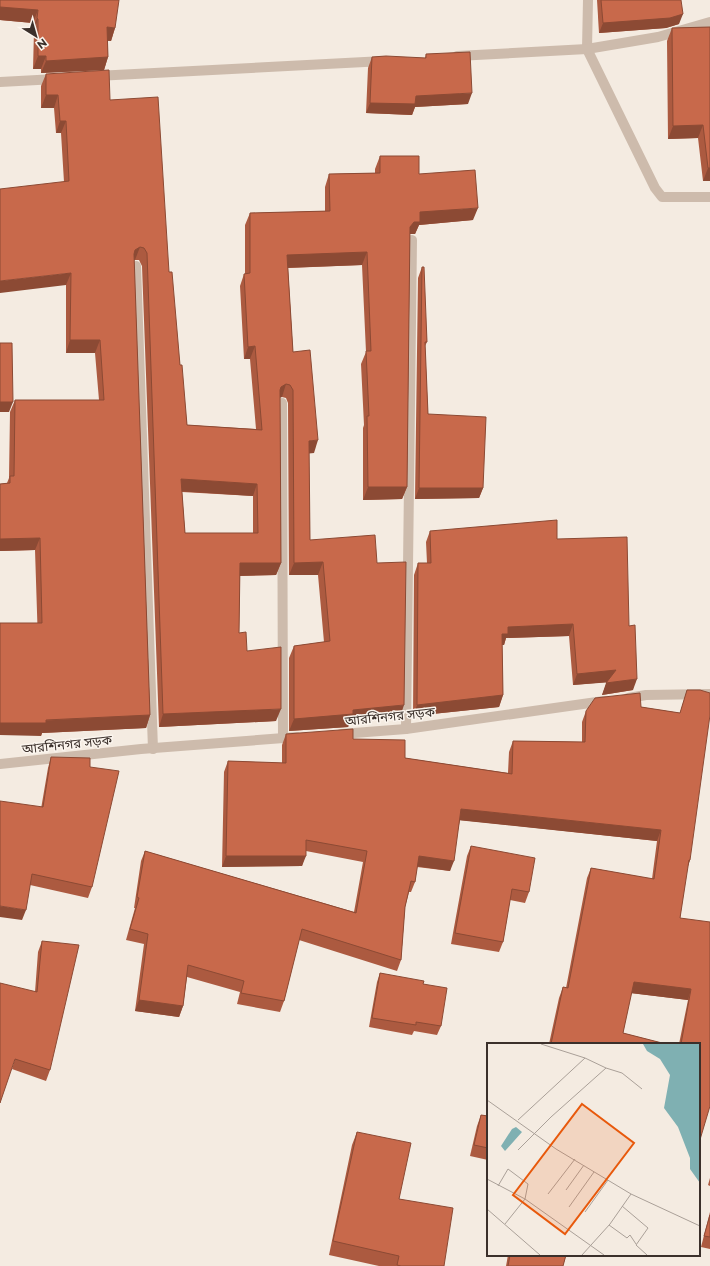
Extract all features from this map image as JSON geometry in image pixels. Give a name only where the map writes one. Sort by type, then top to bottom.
[{"type":"street","points":[[588,0],[587,49],[655,188],[662,197],[710,197]]},
{"type":"street","points":[[444,57],[587,49],[658,37],[710,22]]},
{"type":"street","points":[[87,77],[397,60]]},
{"type":"street","points":[[0,82],[64,78]]},
{"type":"street","points":[[406,729],[412,240]]},
{"type":"street","points":[[136,266],[153,748]]},
{"type":"street","points":[[282,403],[283,738]]},
{"type":"street","name":"আরশিনগর সড়ক","points":[[329,735],[406,729],[646,695],[710,694]]},
{"type":"street","name":"আরশিনগর সড়ক","points":[[0,764],[153,748],[306,737]]},
{"type":"building","points":[[0,0],[119,0],[115,28],[107,27],[108,57],[46,61],[46,56],[38,56],[38,10],[0,7]]},
{"type":"building","points":[[601,0],[681,0],[683,14],[670,18],[603,23]]},
{"type":"building","points":[[710,27],[710,168],[708,168],[703,125],[673,126],[672,28]]},
{"type":"building","points":[[470,52],[472,93],[416,96],[415,104],[370,103],[372,57],[386,56],[426,58],[426,54]]},
{"type":"building","points":[[109,70],[110,100],[158,97],[169,272],[172,272],[187,425],[262,430],[255,346],[248,347],[244,274],[250,273],[250,213],[330,211],[329,174],[380,173],[380,156],[419,156],[419,174],[475,170],[478,208],[420,212],[420,222],[414,222],[410,227],[407,487],[368,487],[367,416],[369,416],[366,351],[371,351],[367,252],[287,255],[293,352],[310,350],[318,440],[309,441],[310,540],[375,535],[377,563],[406,562],[404,705],[353,710],[353,714],[294,719],[294,646],[330,641],[323,562],[294,563],[293,390],[290,385],[286,384],[281,387],[280,390],[281,563],[240,563],[239,633],[246,632],[247,651],[281,647],[281,709],[163,714],[147,253],[144,248],[140,247],[135,250],[134,254],[150,715],[46,720],[46,723],[0,723],[0,623],[42,623],[40,538],[0,539],[0,484],[10,483],[10,476],[14,476],[15,400],[104,400],[100,340],[70,340],[71,273],[0,281],[0,189],[69,181],[66,121],[60,121],[58,95],[46,95],[46,74]],"holes":[[[181,479],[257,484],[258,533],[185,533]]]},
{"type":"building","points":[[422,267],[424,267],[428,414],[486,417],[483,488],[419,488]]},
{"type":"building","points":[[0,343],[12,343],[13,402],[0,402]]},
{"type":"building","points":[[557,520],[557,539],[627,537],[629,626],[635,625],[637,679],[606,683],[616,670],[577,674],[573,624],[508,627],[508,634],[502,634],[503,695],[417,705],[418,563],[431,563],[430,531]]},
{"type":"building","points":[[687,690],[700,690],[710,693],[710,715],[690,860],[680,918],[710,922],[710,1106],[700,1140],[700,1043],[681,1043],[691,989],[634,982],[623,1033],[662,1043],[551,1043],[563,987],[568,988],[591,868],[654,879],[661,830],[461,809],[454,861],[419,856],[415,882],[411,881],[405,907],[401,960],[302,929],[284,1001],[241,993],[244,981],[188,965],[183,1006],[139,1000],[148,934],[130,929],[139,898],[137,897],[145,851],[356,913],[367,851],[306,840],[306,856],[226,856],[228,761],[286,763],[286,734],[353,729],[353,739],[405,740],[405,758],[512,774],[513,741],[585,742],[586,711],[595,698],[640,693],[641,707],[680,713]]},
{"type":"building","points":[[51,757],[90,758],[90,767],[119,771],[92,887],[32,874],[26,910],[0,906],[0,801],[43,807]]},
{"type":"building","points":[[471,846],[535,858],[529,892],[512,889],[503,942],[455,933]]},
{"type":"building","points":[[42,941],[79,945],[50,1070],[15,1059],[0,1103],[0,983],[37,992]]},
{"type":"building","points":[[380,973],[424,981],[423,984],[447,988],[441,1026],[416,1022],[416,1025],[372,1018]]},
{"type":"building","points":[[481,1115],[487,1116],[487,1148],[474,1145]]},
{"type":"building","points":[[357,1132],[411,1143],[399,1199],[453,1208],[444,1266],[401,1266],[397,1265],[399,1256],[333,1241]]},
{"type":"building","points":[[710,1215],[710,1237],[704,1236]]},
{"type":"building","points":[[510,1256],[566,1256],[563,1266],[508,1266]]}]
